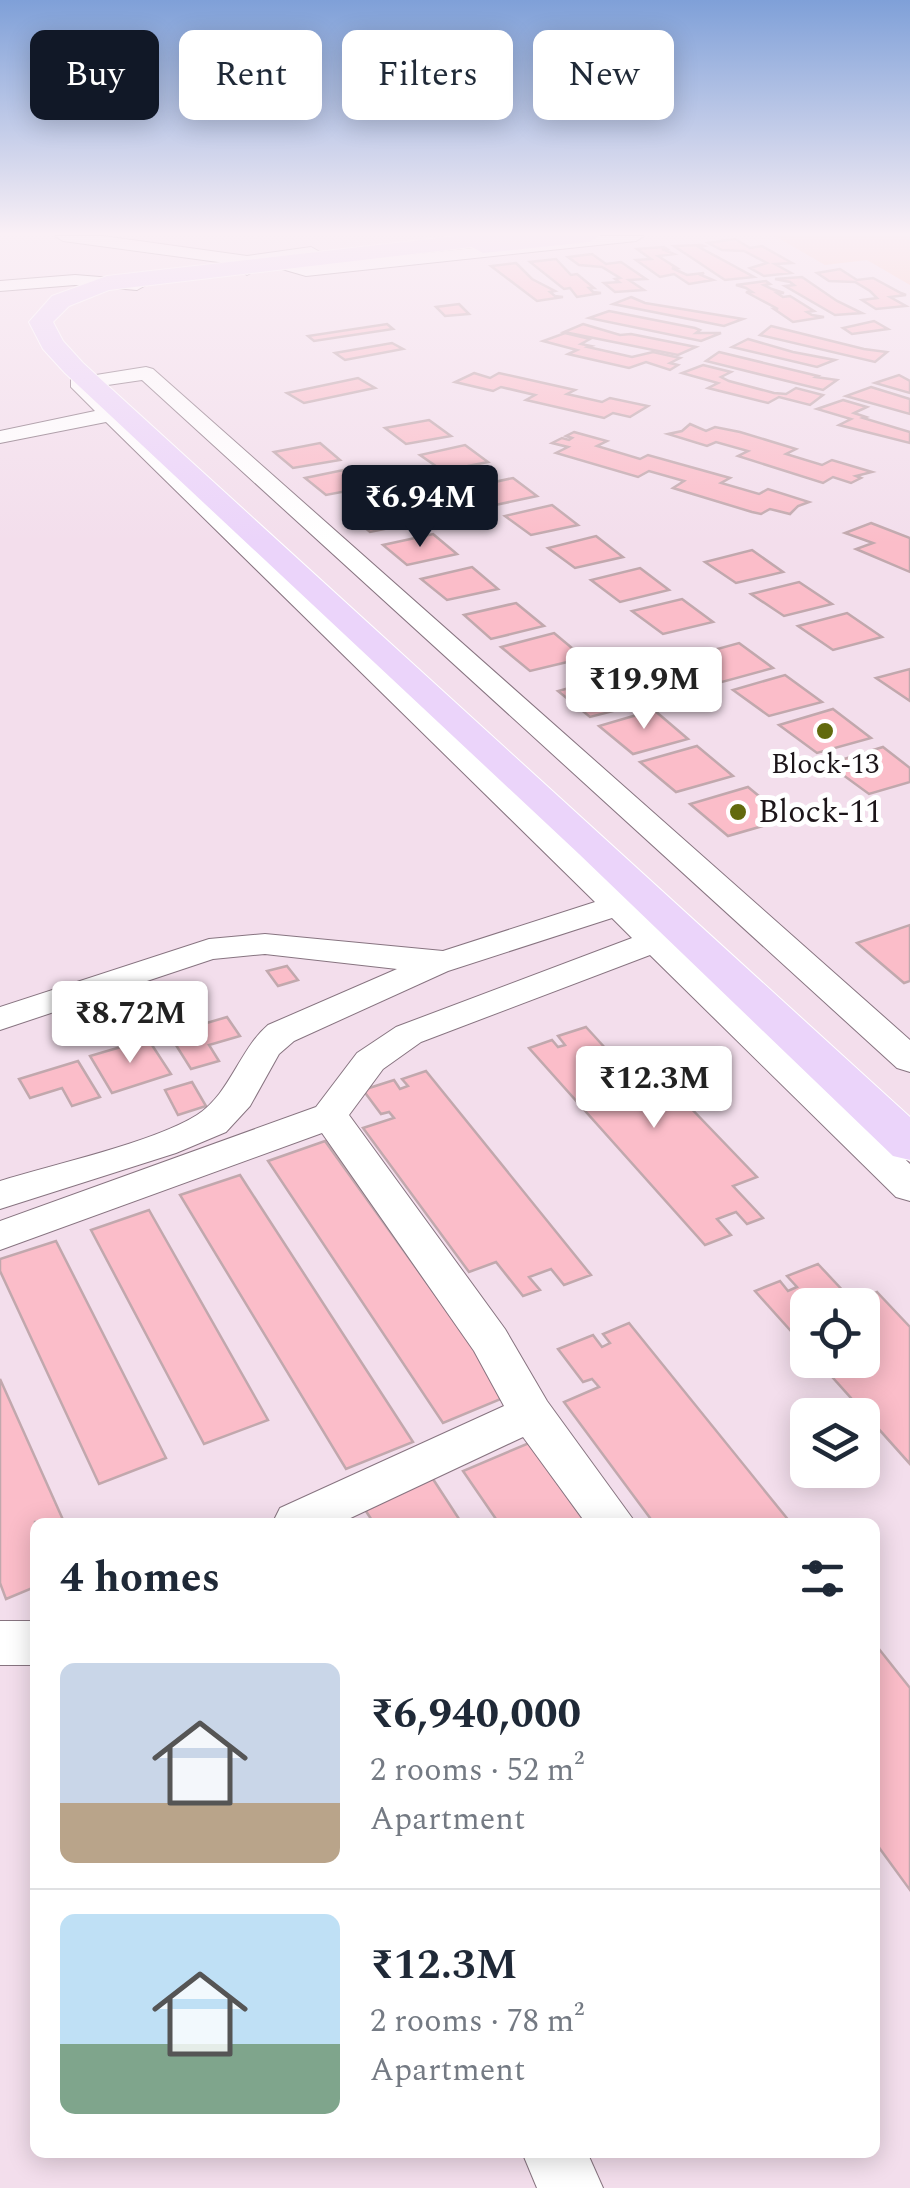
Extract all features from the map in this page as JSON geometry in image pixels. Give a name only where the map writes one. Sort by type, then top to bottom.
[{"type":"main road","points":[[49,338],[177,440],[910,1100]]},
{"type":"main road","points":[[78,338],[100,378],[644,912],[910,1144]]},
{"type":"street","points":[[910,1060],[146,373],[78,383],[113,421],[644,912],[910,1187]]},
{"type":"street","points":[[0,437],[113,421]]},
{"type":"street","points":[[0,1195],[162,1144],[212,1123],[237,1097],[264,1048],[280,1033],[446,960],[644,912]]},
{"type":"street","points":[[0,1236],[330,1116],[356,1072],[394,1042],[427,1025],[645,945],[644,912]]},
{"type":"street","points":[[0,1019],[209,949],[238,944],[405,960],[446,960]]},
{"type":"street","points":[[330,1116],[490,1340],[531,1413],[608,1518]]},
{"type":"street","points":[[306,1518],[531,1413]]},
{"type":"street","points":[[0,1644],[30,1643]]},
{"type":"street","points":[[556,2158],[571,2188]]},
{"type":"building","points":[[586,338],[590,339],[581,344],[632,357],[653,352],[680,358],[670,363],[678,365],[670,370],[646,362],[629,368],[568,354],[577,350],[543,341]]},
{"type":"building","points":[[594,338],[652,338],[696,347],[678,355]]},
{"type":"building","points":[[773,338],[820,338],[887,352],[875,362]]},
{"type":"building","points":[[748,339],[835,360],[817,367],[732,347]]},
{"type":"building","points":[[392,343],[403,349],[345,360],[335,353]]},
{"type":"building","points":[[719,352],[837,380],[823,390],[706,361]]},
{"type":"building","points":[[703,365],[731,372],[721,377],[729,381],[774,393],[786,394],[796,388],[823,395],[810,405],[779,397],[768,403],[708,388],[718,383],[682,373]]},
{"type":"building","points":[[474,373],[490,378],[499,373],[575,390],[567,394],[602,402],[610,398],[648,406],[630,417],[613,413],[604,418],[526,400],[535,395],[455,382]]},
{"type":"building","points":[[899,375],[910,381],[910,393],[875,383]]},
{"type":"building","points":[[358,378],[375,388],[304,403],[287,393]]},
{"type":"building","points":[[871,387],[910,399],[910,414],[846,396]]},
{"type":"building","points":[[843,400],[867,407],[854,413],[866,417],[863,418],[910,432],[910,443],[839,425],[851,419],[817,409]]},
{"type":"building","points":[[429,420],[451,436],[406,444],[385,428]]},
{"type":"building","points":[[690,424],[706,431],[715,427],[740,432],[796,449],[786,454],[822,465],[832,460],[872,472],[856,476],[861,478],[851,483],[833,477],[823,483],[738,456],[748,451],[716,442],[707,446],[668,434],[682,431]]},
{"type":"building","points":[[574,432],[607,441],[597,446],[640,459],[648,455],[730,478],[721,483],[759,494],[768,489],[809,502],[790,514],[770,509],[761,514],[673,488],[684,481],[649,471],[638,477],[556,453],[568,447],[552,443],[562,438],[569,440],[572,438],[566,436]]},
{"type":"building","points":[[320,443],[340,460],[293,468],[274,452]]},
{"type":"building","points":[[465,445],[488,462],[443,471],[420,455]]},
{"type":"building","points":[[353,468],[373,486],[326,495],[305,478]]},
{"type":"building","points":[[513,478],[537,496],[491,506],[467,488]]},
{"type":"building","points":[[396,503],[419,522],[370,532],[347,513]]},
{"type":"building","points":[[552,505],[578,525],[531,535],[505,516]]},
{"type":"building","points":[[871,523],[910,538],[910,572],[856,549],[873,543],[845,533]]},
{"type":"building","points":[[433,534],[457,554],[407,565],[383,545]]},
{"type":"building","points":[[596,536],[623,557],[575,568],[548,548]]},
{"type":"building","points":[[752,550],[783,572],[736,583],[705,562]]},
{"type":"building","points":[[472,567],[498,589],[447,600],[421,579]]},
{"type":"building","points":[[640,568],[669,590],[620,602],[591,580]]},
{"type":"building","points":[[799,582],[832,604],[784,616],[751,594]]},
{"type":"building","points":[[682,599],[713,622],[663,634],[632,611]]},
{"type":"building","points":[[516,603],[544,626],[491,639],[464,615]]},
{"type":"building","points":[[847,613],[882,637],[833,650],[798,626]]},
{"type":"building","points":[[554,633],[584,658],[530,671],[501,647]]},
{"type":"building","points":[[739,643],[773,668],[722,682],[688,657]]},
{"type":"building","points":[[910,669],[910,701],[876,678]]},
{"type":"building","points":[[785,675],[822,702],[769,716],[733,690]]},
{"type":"building","points":[[613,676],[645,703],[590,717],[558,691]]},
{"type":"building","name":"Block-13","points":[[833,709],[871,738],[817,753],[779,725]]},
{"type":"building","points":[[654,710],[688,739],[633,754],[599,726]]},
{"type":"building","points":[[697,746],[733,776],[676,792],[640,762]]},
{"type":"building","points":[[883,747],[910,768],[910,782],[869,794],[828,764]]},
{"type":"building","name":"Block-11","points":[[748,787],[787,819],[728,836],[690,804]]},
{"type":"building","points":[[910,925],[910,981],[904,983],[857,943]]},
{"type":"building","points":[[287,966],[298,980],[278,986],[267,971]]},
{"type":"building","points":[[227,1017],[240,1036],[209,1045],[219,1061],[191,1069],[169,1034]]},
{"type":"building","points":[[586,1027],[607,1050],[600,1052],[606,1058],[633,1048],[757,1177],[733,1186],[763,1218],[747,1224],[736,1212],[717,1219],[731,1235],[705,1245],[529,1048],[552,1040],[558,1047],[565,1045],[558,1036]]},
{"type":"building","points":[[148,1039],[171,1074],[112,1093],[90,1056]]},
{"type":"building","points":[[78,1061],[100,1097],[72,1106],[62,1088],[30,1098],[19,1079]]},
{"type":"building","points":[[426,1071],[591,1275],[564,1285],[551,1269],[529,1277],[540,1290],[523,1296],[496,1262],[469,1272],[363,1128],[394,1118],[389,1112],[381,1114],[363,1090],[394,1080],[400,1089],[408,1086],[402,1079]]},
{"type":"building","points":[[192,1082],[206,1106],[178,1115],[165,1090]]},
{"type":"building","points":[[325,1141],[508,1396],[443,1423],[268,1161]]},
{"type":"building","points":[[240,1175],[413,1442],[346,1469],[180,1195]]},
{"type":"building","points":[[149,1210],[268,1420],[204,1444],[91,1230]]},
{"type":"building","points":[[56,1241],[166,1458],[99,1484],[0,1271],[0,1259]]},
{"type":"building","points":[[818,1264],[840,1288],[795,1288],[787,1276]]},
{"type":"building","points":[[780,1281],[788,1291],[790,1330],[755,1291]]},
{"type":"building","points":[[880,1295],[910,1327],[910,1464],[880,1430],[880,1398],[851,1398],[833,1378],[880,1378]]},
{"type":"building","points":[[629,1323],[787,1518],[650,1518],[564,1402],[599,1387],[592,1379],[583,1382],[558,1349],[593,1335],[602,1347],[610,1343],[603,1334]]},
{"type":"building","points":[[0,1379],[62,1518],[30,1518],[30,1589],[6,1599],[0,1583]]},
{"type":"building","points":[[529,1443],[582,1518],[495,1518],[463,1471]]},
{"type":"building","points":[[431,1476],[458,1518],[370,1518],[362,1505]]},
{"type":"building","points":[[880,1650],[910,1688],[910,1890],[880,1849]]},
{"type":"place","name":"Block-13","points":[[825,731]]},
{"type":"place","name":"Block-11","points":[[738,812]]}]
